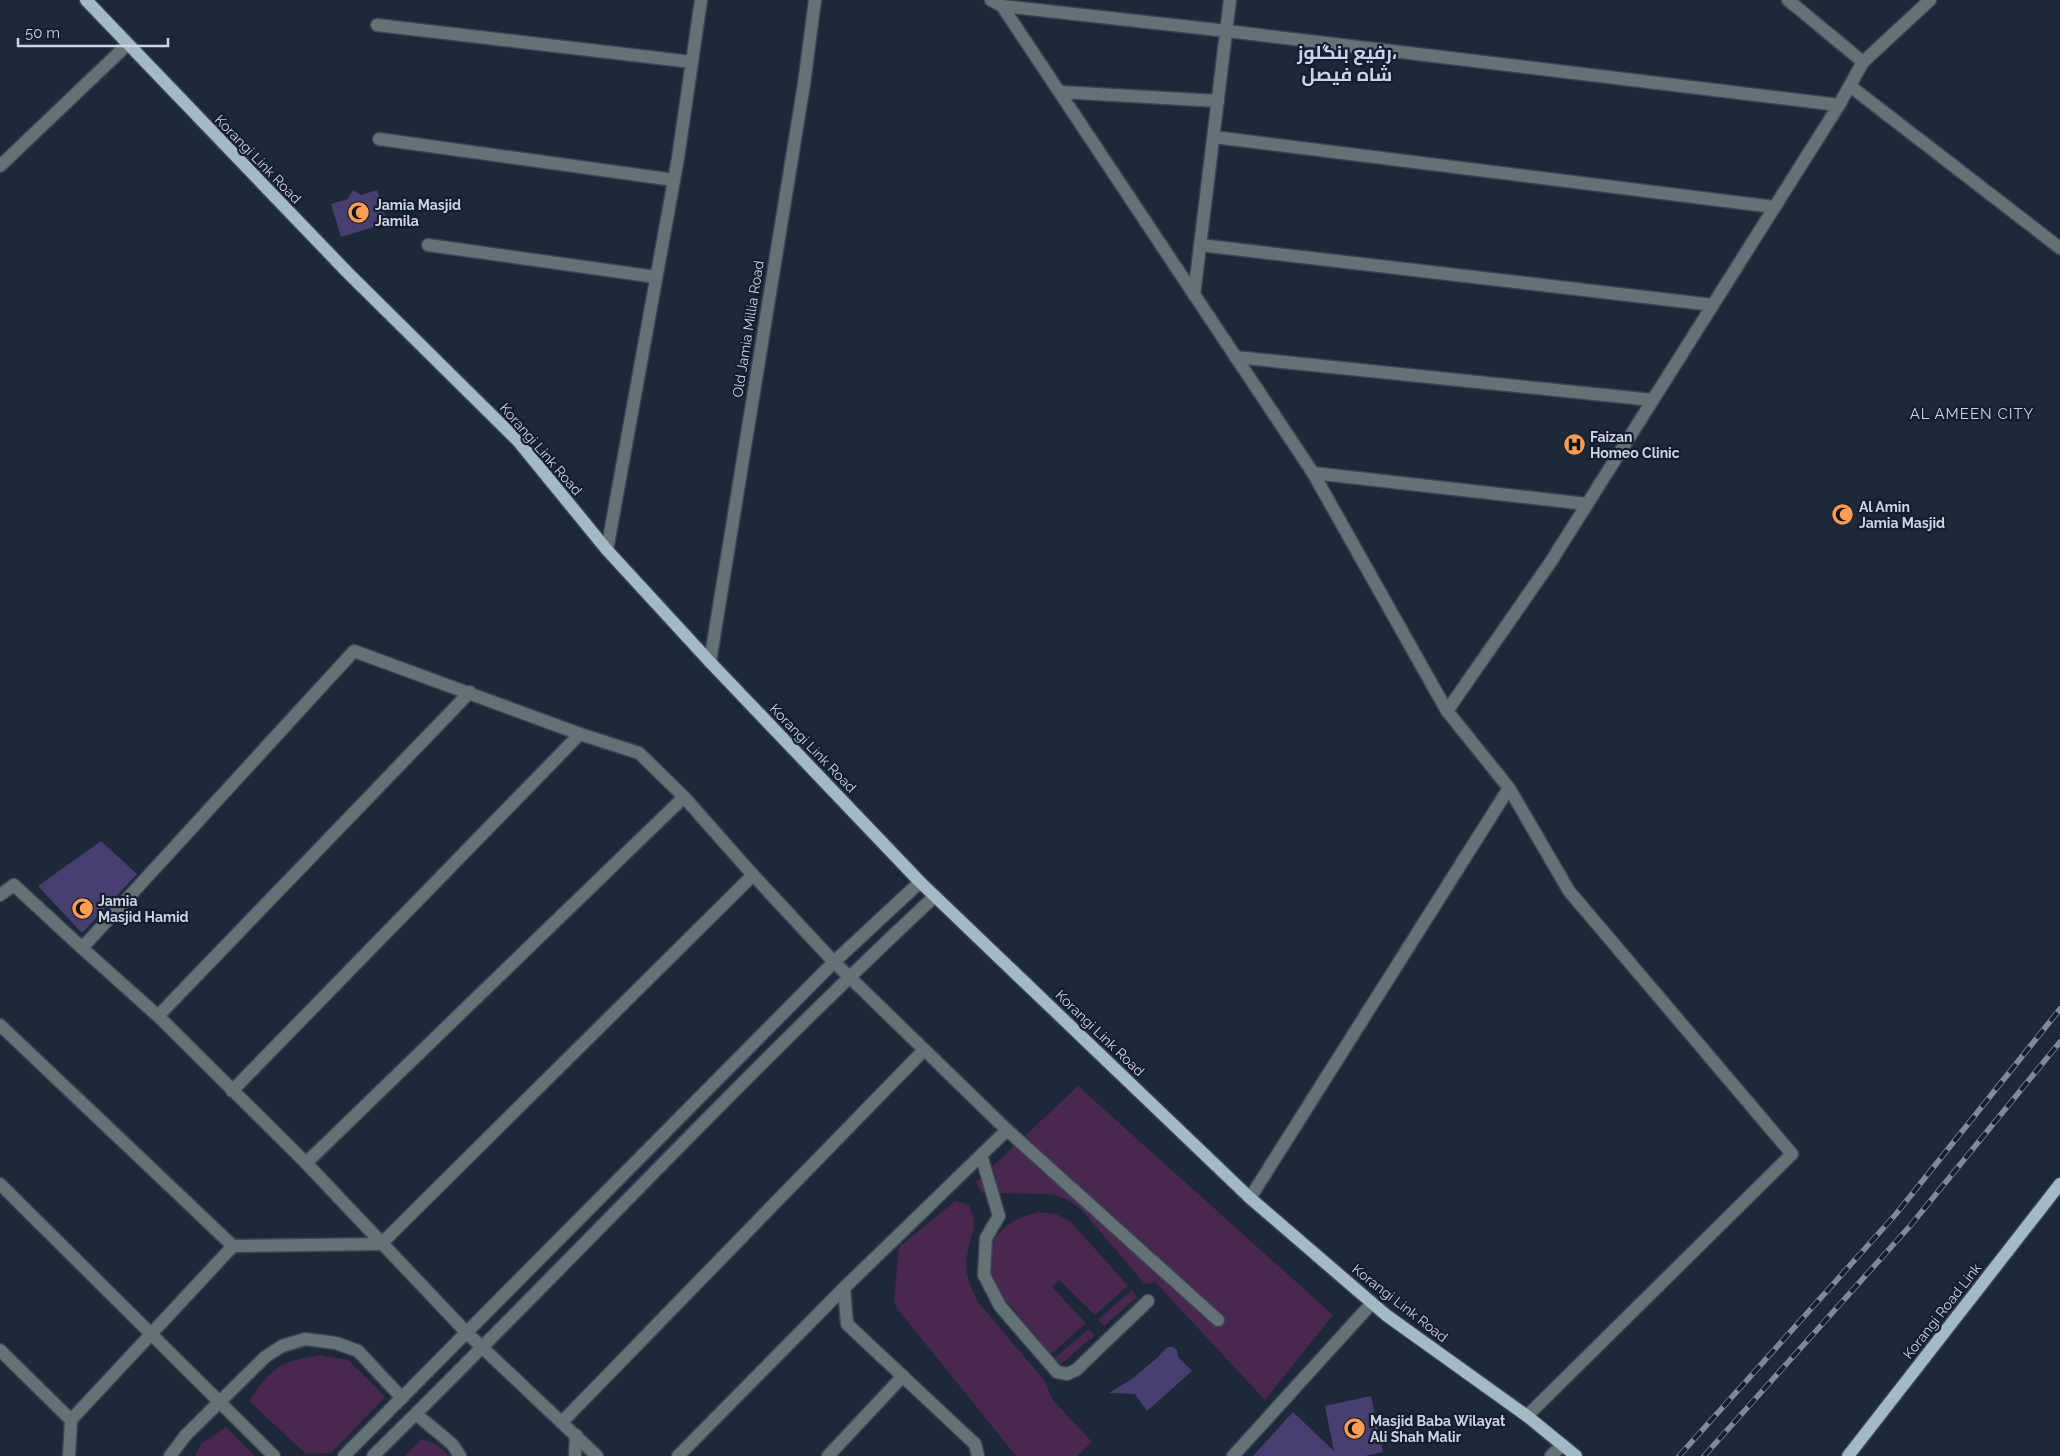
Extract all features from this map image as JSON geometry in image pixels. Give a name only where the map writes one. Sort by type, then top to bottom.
[{"type":"main road","name":"Korangi Link Road","points":[[86,0],[348,273],[518,441],[607,550],[710,662],[920,882],[1250,1198],[1372,1303],[1527,1416],[1576,1456]]},
{"type":"main road","name":"Korangi Road Link","points":[[1848,1456],[2060,1184]]},
{"type":"street","points":[[607,550],[674,180],[701,0]]},
{"type":"street","name":"Old Jamia Millia Road","points":[[710,662],[802,94],[815,0]]},
{"type":"street","points":[[1194,294],[1230,0]]},
{"type":"street","points":[[1447,711],[1550,563],[1839,105],[1863,62],[1930,0]]},
{"type":"street","points":[[1791,1],[1863,62]]},
{"type":"street","points":[[997,3],[1839,105]]},
{"type":"street","points":[[997,3],[1061,92],[1313,473],[1447,711],[1509,788],[1569,891],[1792,1154],[1527,1416]]},
{"type":"street","points":[[376,25],[692,62]]},
{"type":"street","points":[[0,166],[128,45]]},
{"type":"street","points":[[1850,86],[2060,248]]},
{"type":"street","points":[[1061,92],[1218,101]]},
{"type":"street","points":[[1214,137],[1774,208]]},
{"type":"street","points":[[380,139],[674,180]]},
{"type":"street","points":[[428,245],[656,277]]},
{"type":"street","points":[[1200,245],[1713,305]]},
{"type":"street","points":[[1235,357],[1653,400]]},
{"type":"street","points":[[1313,473],[1587,504]]},
{"type":"street","points":[[82,948],[354,651],[470,692],[580,734],[639,753],[684,797],[834,962],[1007,1130],[1218,1320]]},
{"type":"street","points":[[158,1016],[470,692]]},
{"type":"street","points":[[232,1091],[580,734]]},
{"type":"street","points":[[1250,1198],[1509,788]]},
{"type":"street","points":[[306,1163],[684,797]]},
{"type":"street","points":[[0,1025],[233,1246],[381,1244],[753,875]]},
{"type":"street","points":[[344,1456],[834,962],[920,882]]},
{"type":"street","points":[[0,895],[14,885],[158,1016],[306,1163],[467,1333],[597,1456]]},
{"type":"street","points":[[373,1456],[483,1348],[849,976],[935,896]]},
{"type":"street","points":[[562,1422],[924,1050]]},
{"type":"street","points":[[678,1456],[844,1288],[1007,1130]]},
{"type":"street","points":[[981,1155],[999,1216],[986,1238],[984,1275],[1000,1306],[1057,1372],[1067,1374],[1076,1370],[1148,1301]]},
{"type":"street","points":[[0,1184],[274,1456]]},
{"type":"street","points":[[69,1456],[71,1420],[233,1246]]},
{"type":"street","points":[[844,1288],[847,1324],[975,1444],[978,1456]]},
{"type":"street","points":[[1233,1456],[1372,1303]]},
{"type":"street","points":[[170,1456],[184,1436],[265,1357],[282,1346],[304,1340],[336,1343],[358,1351],[402,1398]]},
{"type":"street","points":[[0,1350],[71,1420]]},
{"type":"street","points":[[828,1456],[903,1376]]},
{"type":"street","points":[[416,1414],[452,1444],[460,1456]]},
{"type":"street","points":[[575,1456],[576,1435]]},
{"type":"street","points":[[1551,1456],[1562,1445]]},
{"type":"shaded area","points":[[1078,1086],[1333,1315],[1265,1400],[1155,1282],[1145,1284],[1080,1208],[1056,1195],[982,1193],[976,1182]]},
{"type":"shaded area","points":[[955,1201],[968,1204],[973,1219],[973,1232],[967,1253],[966,1266],[969,1282],[978,1302],[1045,1381],[1052,1399],[1092,1442],[1077,1456],[1016,1456],[899,1311],[894,1301],[899,1247]]},
{"type":"shaded area","points":[[1039,1212],[1056,1214],[1071,1222],[1128,1286],[1095,1315],[1059,1280],[1052,1287],[1086,1323],[1051,1354],[999,1293],[994,1285],[990,1271],[991,1247],[1004,1228],[1014,1221]]},
{"type":"shaded area","points":[[1132,1290],[1137,1297],[1104,1326],[1098,1320]]},
{"type":"shaded area","points":[[1089,1329],[1095,1335],[1061,1364],[1055,1358]]},
{"type":"shaded area","points":[[319,1355],[348,1360],[385,1397],[331,1453],[306,1454],[249,1401],[264,1380],[278,1368],[294,1360]]},
{"type":"shaded area","points":[[226,1427],[255,1456],[195,1456],[201,1444]]},
{"type":"shaded area","points":[[422,1439],[437,1445],[450,1456],[405,1456]]},
{"type":"building","name":"Jamia Masjid Jamila","points":[[353,190],[361,195],[377,190],[387,223],[341,237],[331,204],[348,199]]},
{"type":"building","name":"Jamia Masjid Hamid","points":[[101,841],[137,874],[82,933],[38,886]]},
{"type":"building","points":[[1167,1347],[1173,1347],[1177,1350],[1178,1357],[1192,1371],[1147,1411],[1135,1394],[1109,1393],[1132,1379]]},
{"type":"building","points":[[1371,1396],[1383,1452],[1365,1456],[1253,1456],[1293,1412],[1334,1451],[1325,1406]]},
{"type":"railway","points":[[1679,1456],[1896,1214],[2060,1009]]},
{"type":"railway","points":[[1704,1456],[1910,1226],[2060,1042]]},
{"type":"place","name":"Jamia Masjid Jamila","points":[[359,213]]},
{"type":"place","name":"Faizan Homeo Clinic","points":[[1574,445]]},
{"type":"place","name":"Al Amin Jamia Masjid","points":[[1843,515]]},
{"type":"place","name":"Jamia Masjid Hamid","points":[[82,909]]},
{"type":"place","name":"Masjid Baba Wilayat Ali Shah Malir","points":[[1354,1429]]},
{"type":"district","name":"رفیع بنگلوز، شاہ فیصل","points":[[1347,63]]},
{"type":"district","name":"AL AMEEN CITY","points":[[1972,414]]}]
